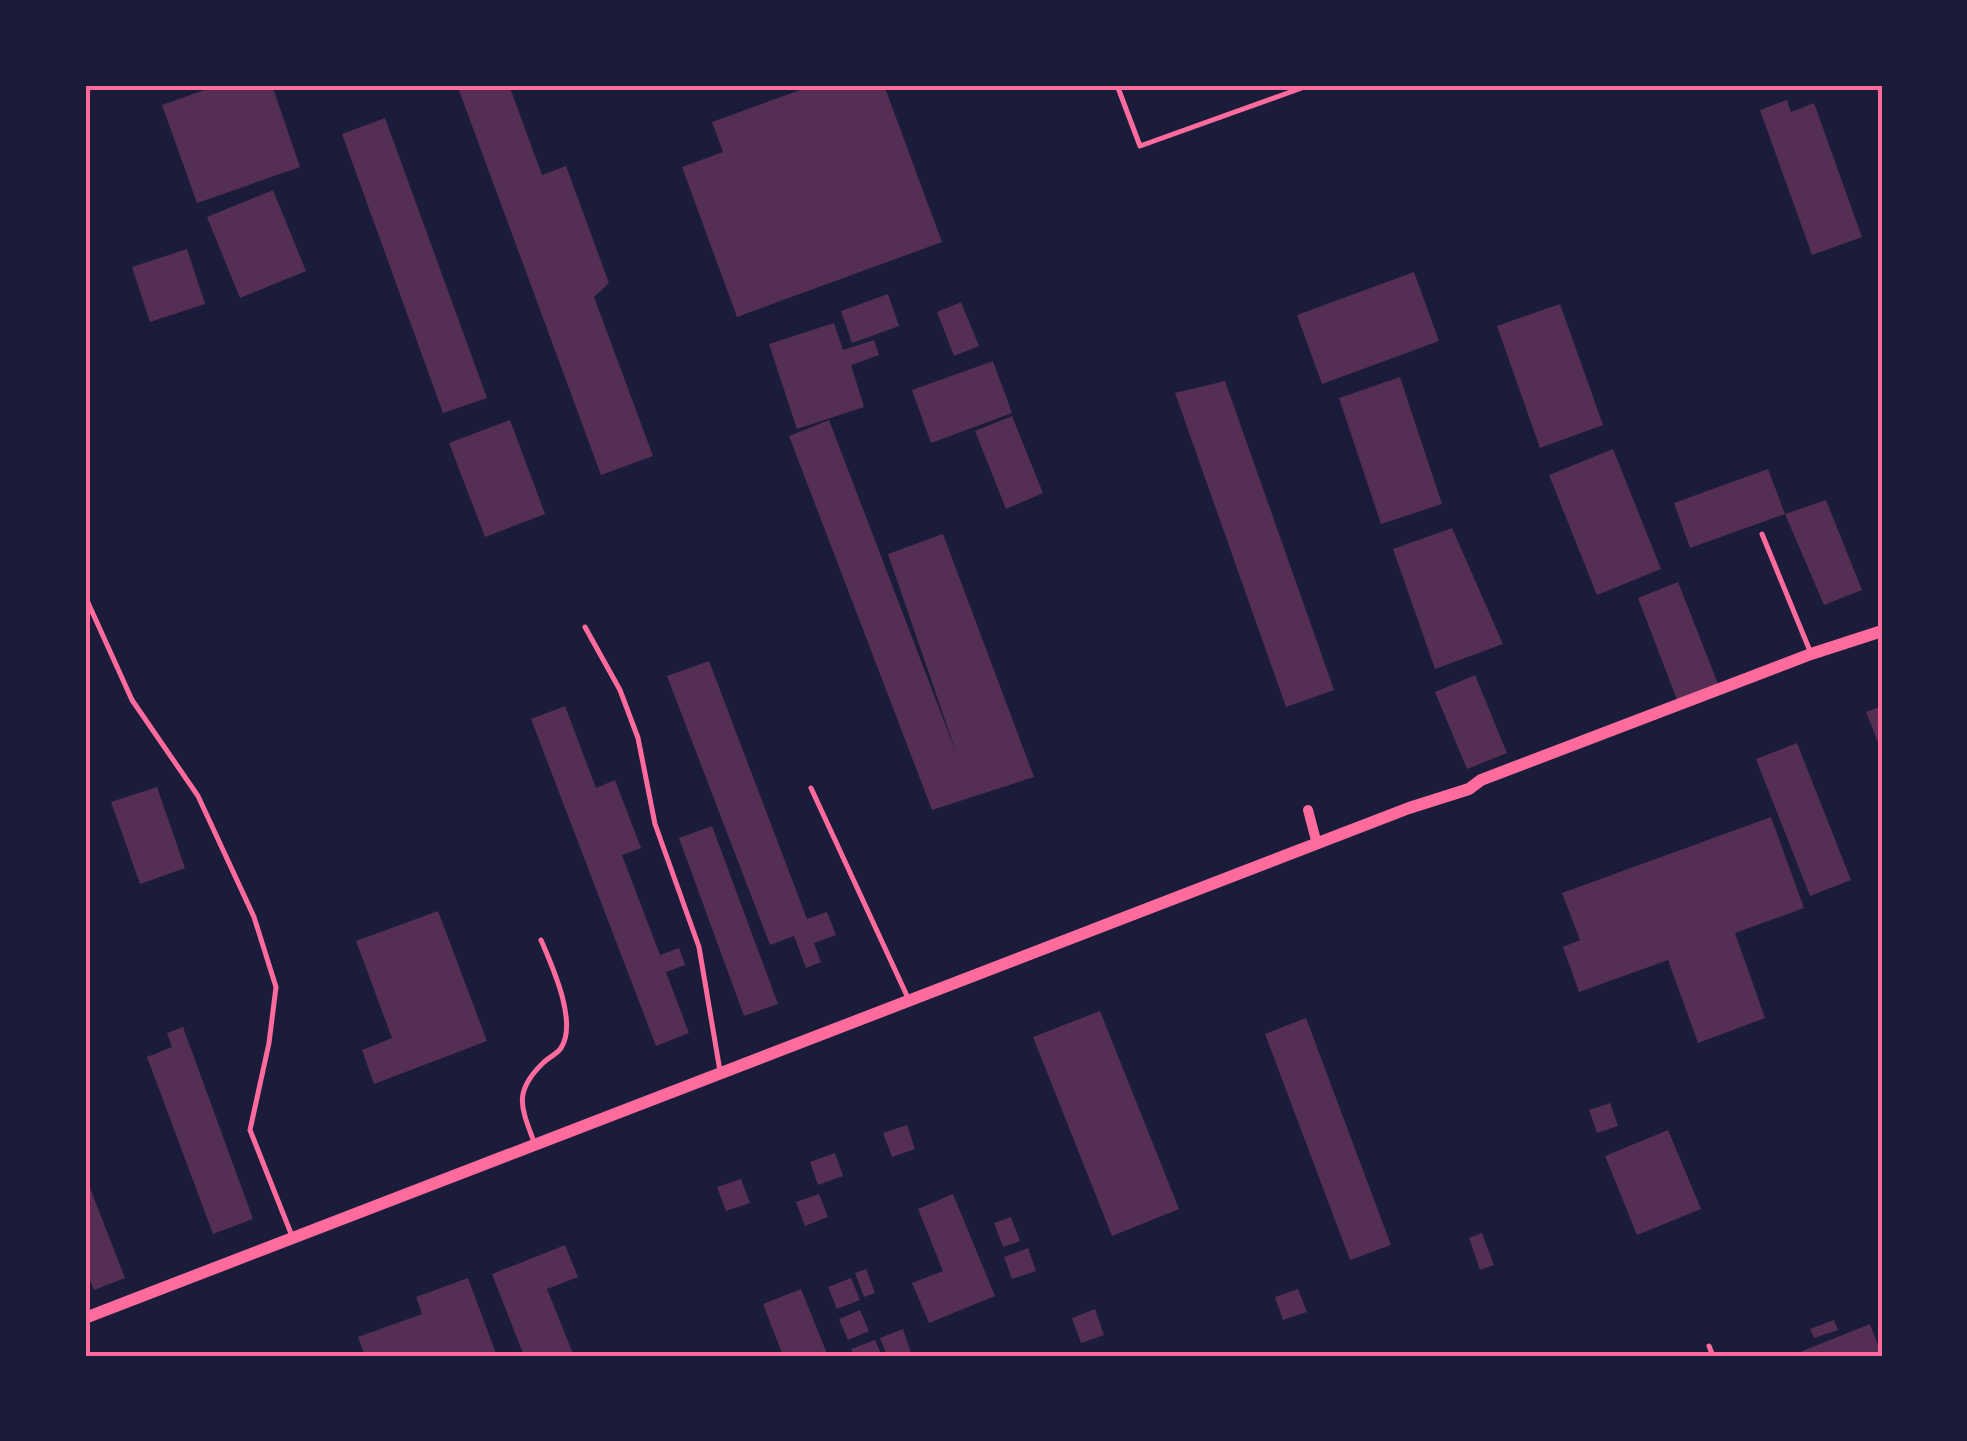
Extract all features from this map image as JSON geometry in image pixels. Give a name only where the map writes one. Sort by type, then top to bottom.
[{"type":"street","points":[[85,1318],[1469,789],[1482,780],[1811,654],[1882,631]]},
{"type":"street","points":[[1308,810],[1317,844]]},
{"type":"lane","points":[[1118,85],[1140,146],[1310,85]]},
{"type":"lane","points":[[1762,534],[1811,654]]},
{"type":"lane","points":[[85,596],[132,700],[198,796],[254,917],[276,987],[269,1043],[250,1130],[293,1238]]},
{"type":"lane","points":[[585,628],[620,690],[638,738],[656,824],[699,947],[720,1074]]},
{"type":"lane","points":[[811,788],[909,1001]]},
{"type":"lane","points":[[535,1145],[521,1098],[527,1082],[561,1048],[567,1019],[542,940]]},
{"type":"lane","points":[[1710,1346],[1714,1356]]},
{"type":"building","points":[[219,85],[272,85],[300,167],[197,203],[162,105]]},
{"type":"building","points":[[457,85],[509,85],[542,175],[566,166],[609,283],[594,297],[653,456],[601,475]]},
{"type":"building","points":[[814,85],[884,85],[942,242],[737,317],[682,167],[723,152],[712,122]]},
{"type":"building","points":[[1787,100],[1791,112],[1814,103],[1862,237],[1812,255],[1760,110]]},
{"type":"building","points":[[385,118],[487,398],[443,413],[342,134]]},
{"type":"building","points":[[273,190],[306,271],[240,298],[207,217]]},
{"type":"building","points":[[187,249],[205,304],[150,322],[132,267]]},
{"type":"building","points":[[1414,272],[1439,341],[1322,384],[1297,315]]},
{"type":"building","points":[[888,294],[899,326],[852,343],[841,311]]},
{"type":"building","points":[[961,302],[979,346],[954,356],[937,312]]},
{"type":"building","points":[[1560,304],[1603,425],[1540,448],[1497,326]]},
{"type":"building","points":[[834,323],[843,350],[874,340],[879,355],[851,365],[864,407],[797,429],[769,344]]},
{"type":"building","points":[[993,361],[1012,413],[931,443],[912,390]]},
{"type":"building","points":[[1400,377],[1442,504],[1381,524],[1339,398]]},
{"type":"building","points":[[1225,381],[1334,690],[1286,707],[1175,393]]},
{"type":"building","points":[[1012,416],[1043,493],[1006,509],[975,431]]},
{"type":"building","points":[[510,420],[545,514],[485,537],[449,443]]},
{"type":"building","points":[[829,420],[957,755],[888,554],[943,534],[1034,777],[932,810],[789,436]]},
{"type":"building","points":[[1613,449],[1661,569],[1597,595],[1549,475]]},
{"type":"building","points":[[1768,469],[1785,514],[1690,548],[1674,503]]},
{"type":"building","points":[[1826,500],[1862,590],[1824,605],[1785,514]]},
{"type":"building","points":[[1452,528],[1503,644],[1435,669],[1393,549]]},
{"type":"building","points":[[1678,582],[1720,689],[1679,705],[1638,598]]},
{"type":"building","points":[[709,661],[807,919],[827,912],[836,935],[814,943],[821,962],[806,968],[794,936],[770,945],[667,676]]},
{"type":"building","points":[[1475,675],[1507,753],[1467,769],[1435,692]]},
{"type":"building","points":[[565,706],[596,788],[615,780],[641,848],[622,855],[660,955],[679,948],[685,965],[666,972],[689,1033],[656,1046],[531,719]]},
{"type":"building","points":[[1882,706],[1882,752],[1866,712]]},
{"type":"building","points":[[1797,743],[1851,880],[1810,896],[1756,759]]},
{"type":"building","points":[[157,787],[185,868],[140,884],[111,802]]},
{"type":"building","points":[[1771,817],[1804,908],[1735,933],[1765,1018],[1698,1043],[1668,960],[1579,992],[1563,947],[1580,940],[1562,893]]},
{"type":"building","points":[[712,826],[778,1004],[744,1016],[679,838]]},
{"type":"building","points":[[438,911],[487,1041],[374,1084],[362,1050],[392,1038],[356,941]]},
{"type":"building","points":[[1100,1011],[1179,1209],[1112,1236],[1033,1037]]},
{"type":"building","points":[[1306,1018],[1391,1245],[1350,1260],[1265,1034]]},
{"type":"building","points":[[183,1027],[253,1219],[213,1234],[147,1057],[172,1047],[167,1033]]},
{"type":"building","points":[[1610,1103],[1618,1126],[1597,1133],[1589,1110]]},
{"type":"building","points":[[907,1125],[915,1149],[892,1157],[883,1133]]},
{"type":"building","points":[[1668,1130],[1701,1209],[1637,1235],[1605,1156]]},
{"type":"building","points":[[835,1153],[843,1176],[818,1185],[810,1162]]},
{"type":"building","points":[[85,1175],[125,1278],[94,1290],[85,1269]]},
{"type":"building","points":[[741,1179],[750,1203],[726,1211],[717,1187]]},
{"type":"building","points":[[819,1194],[828,1217],[805,1226],[796,1202]]},
{"type":"building","points":[[953,1194],[995,1296],[929,1323],[912,1283],[943,1271],[918,1209]]},
{"type":"building","points":[[1011,1217],[1020,1241],[1003,1247],[994,1223]]},
{"type":"building","points":[[1482,1233],[1494,1265],[1480,1270],[1469,1238]]},
{"type":"building","points":[[565,1245],[578,1277],[547,1289],[574,1356],[524,1356],[492,1274]]},
{"type":"building","points":[[1028,1248],[1036,1271],[1012,1279],[1004,1257]]},
{"type":"building","points":[[866,1269],[875,1293],[864,1297],[855,1273]]},
{"type":"building","points":[[468,1278],[497,1356],[365,1356],[358,1337],[422,1314],[416,1297]]},
{"type":"building","points":[[851,1278],[860,1300],[837,1309],[828,1287]]},
{"type":"building","points":[[801,1289],[828,1356],[783,1356],[763,1304]]},
{"type":"building","points":[[1298,1289],[1307,1312],[1283,1320],[1275,1297]]},
{"type":"building","points":[[1095,1309],[1104,1335],[1081,1343],[1072,1318]]},
{"type":"building","points":[[860,1310],[869,1331],[848,1340],[839,1319]]},
{"type":"building","points":[[1834,1320],[1838,1330],[1814,1338],[1810,1329]]},
{"type":"building","points":[[1870,1324],[1882,1356],[1790,1356]]},
{"type":"building","points":[[903,1329],[911,1353],[887,1356],[880,1338]]},
{"type":"building","points":[[875,1340],[882,1356],[854,1356],[851,1349]]}]
